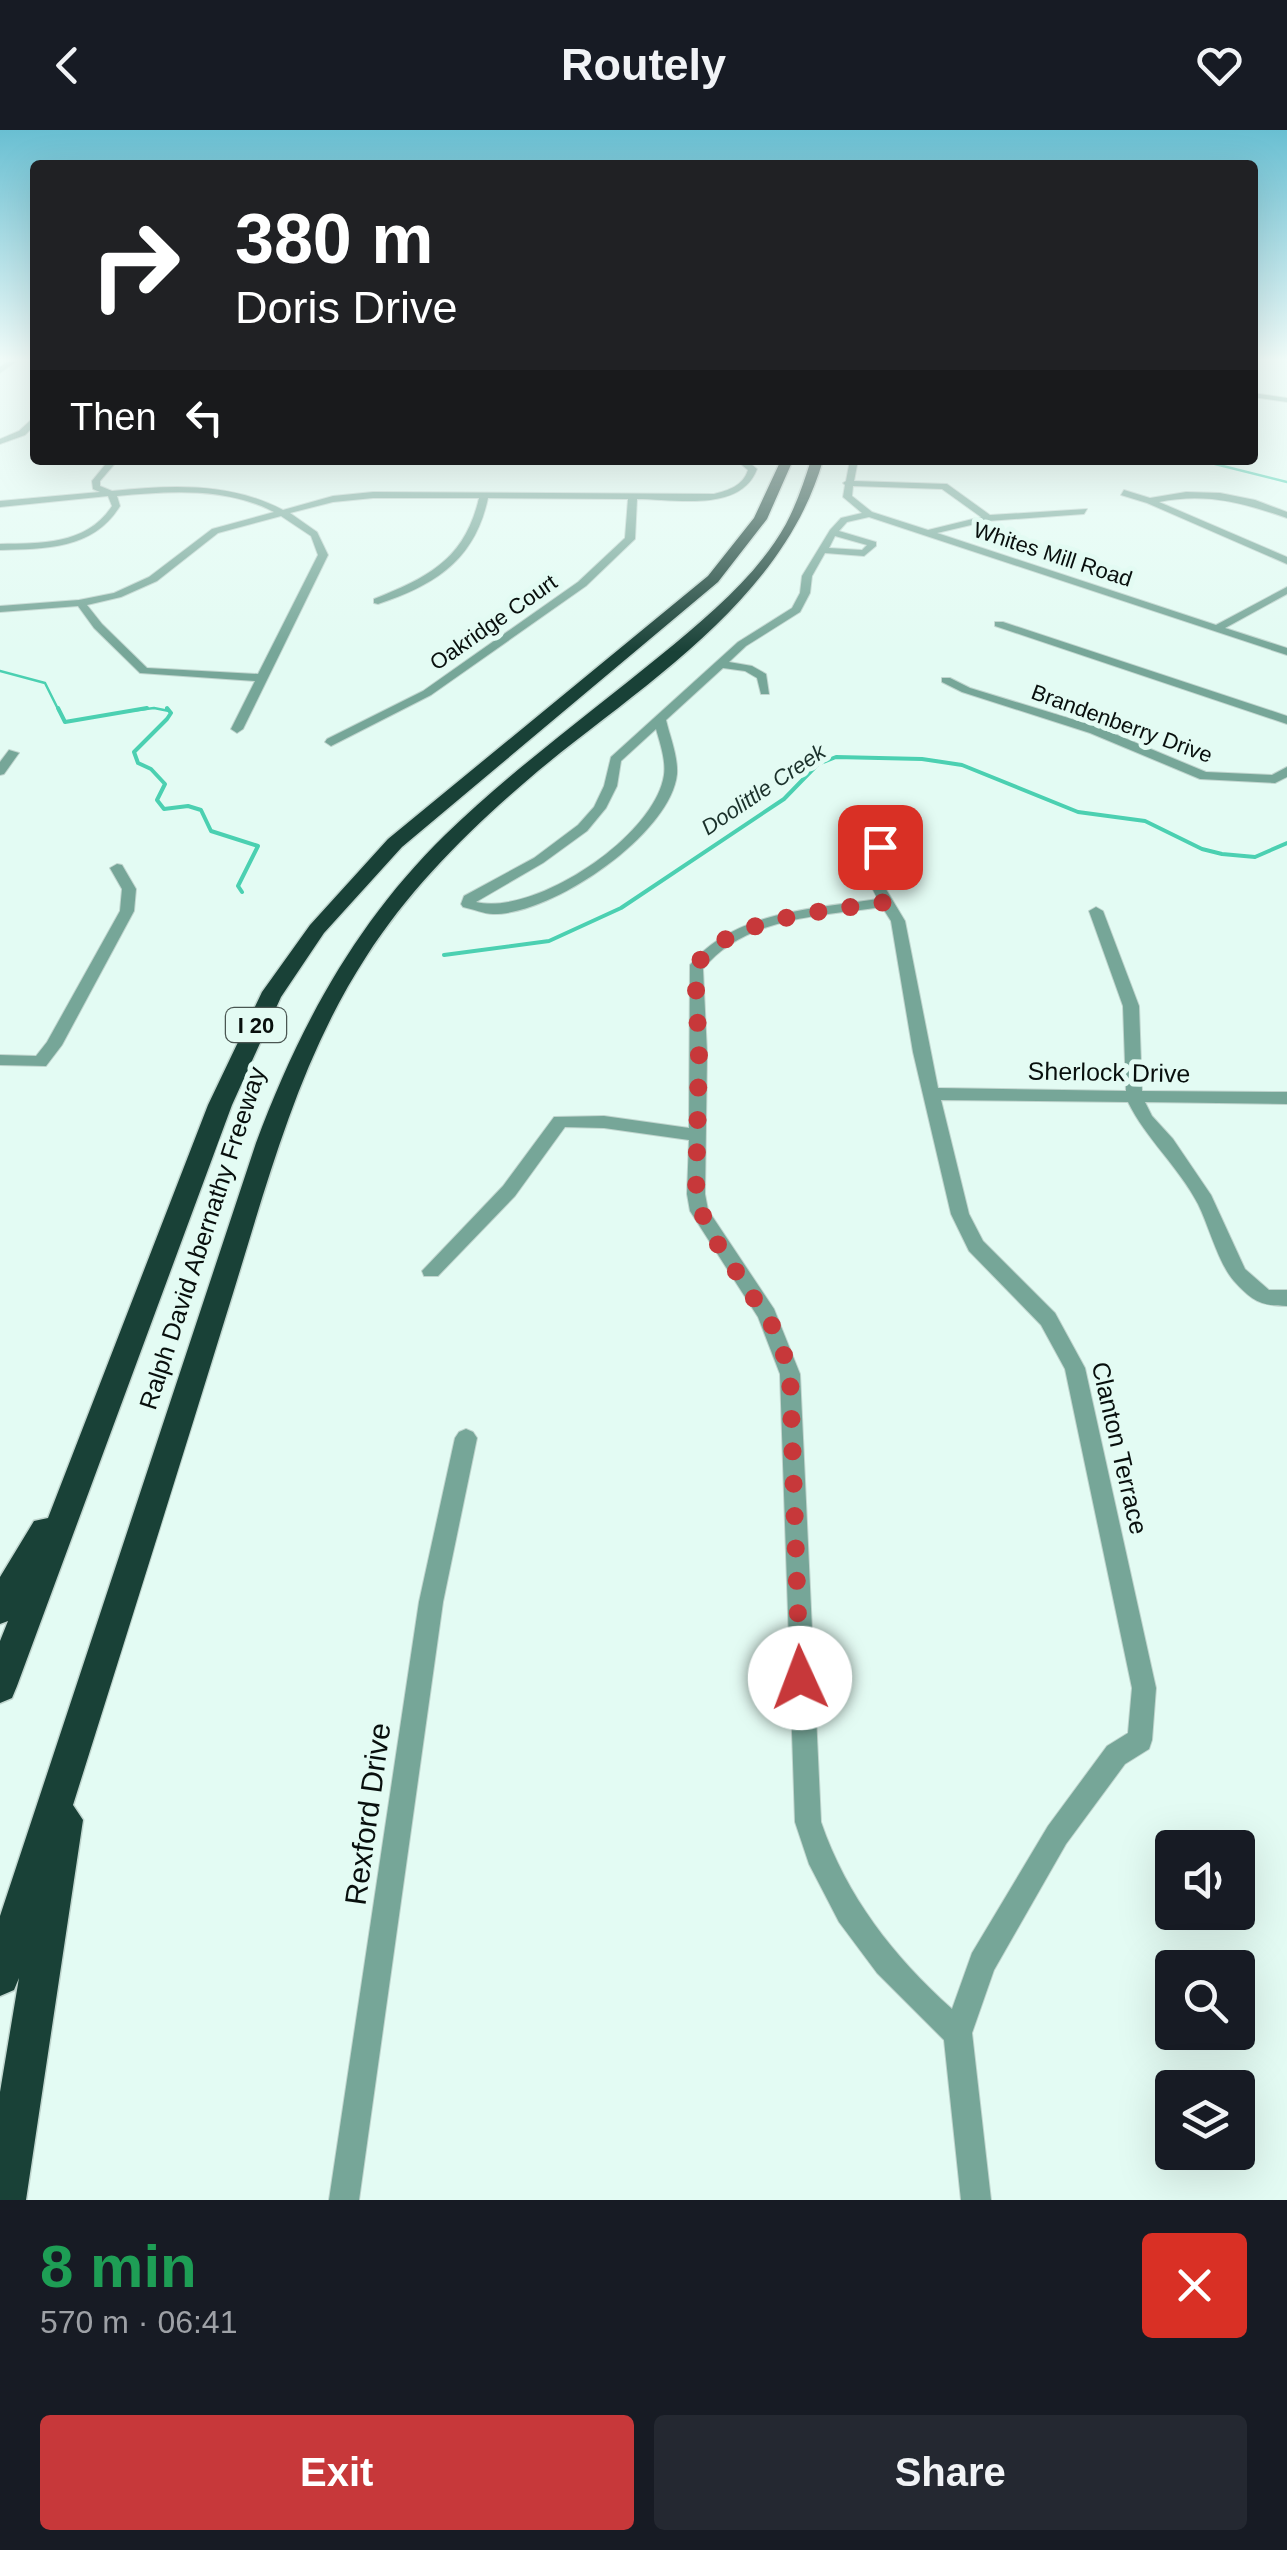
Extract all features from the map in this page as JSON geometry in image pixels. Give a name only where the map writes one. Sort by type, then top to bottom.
[{"type":"highway","name":"Ralph David Abernathy Freeway","points":[[0,1686],[233,1072],[270,997],[342,898],[395,843],[712,579],[760,519],[784,465]]},
{"type":"highway","name":"Ralph David Abernathy Freeway","points":[[0,1976],[295,1065],[340,975],[385,912],[430,860],[705,626],[748,583],[789,529],[814,465]]},
{"type":"highway","points":[[0,1608],[76,1480]]},
{"type":"highway","points":[[4,2200],[45,1922],[70,1788],[153,1503]]},
{"type":"street","points":[[0,548],[53,544],[85,535],[112,514],[116,506],[112,494],[96,487],[96,481],[110,465]]},
{"type":"street","points":[[0,609],[80,602],[149,581],[202,537],[284,511],[349,496],[714,498],[750,478],[752,469],[747,465]]},
{"type":"street","points":[[852,465],[847,483],[851,502],[868,514]]},
{"type":"street","points":[[847,483],[944,486],[988,518]]},
{"type":"street","points":[[0,504],[213,490],[284,511],[315,534],[323,554],[237,728]]},
{"type":"street","points":[[1150,501],[1194,492],[1224,493],[1287,515]]},
{"type":"street","points":[[1124,493],[1287,561]]},
{"type":"street","points":[[378,601],[406,590],[462,554],[472,540],[484,496]]},
{"type":"street","name":"Oakridge Court","points":[[331,742],[427,693],[582,584],[630,539],[633,497]]},
{"type":"street","points":[[928,534],[988,518],[1084,511]]},
{"type":"street","points":[[659,718],[670,754],[670,780],[656,808],[637,831],[579,880],[542,899],[508,910],[468,904],[469,899],[561,846],[582,827],[607,798],[614,782],[615,760],[659,718],[720,664],[796,610],[806,593],[808,576],[832,532],[844,520],[868,514]]},
{"type":"street","name":"Whites Mill Road","points":[[868,514],[1287,652]]},
{"type":"street","points":[[823,550],[864,552],[873,544],[832,532]]},
{"type":"street","points":[[1216,629],[1287,590]]},
{"type":"street","points":[[80,602],[98,626],[144,671],[262,678]]},
{"type":"street","points":[[999,624],[1287,720]]},
{"type":"street","points":[[720,664],[748,668],[762,676],[766,692]]},
{"type":"street","name":"Brandenberry Drive","points":[[946,680],[966,690],[1094,730],[1204,776],[1275,778],[1287,771]]},
{"type":"street","points":[[0,771],[13,752]]},
{"type":"street","name":"Clanton Terrace","points":[[904,819],[880,847],[874,865],[877,886],[898,921],[931,1094],[960,1214],[976,1246],[1048,1320],[1075,1368],[1144,1688],[1140,1740],[1116,1755],[1057,1835],[982,1963],[958,2033]]},
{"type":"street","points":[[0,1060],[40,1062],[54,1045],[127,911],[129,889],[118,868]]},
{"type":"street","points":[[886,902],[766,924],[735,934],[701,957],[695,968],[699,1136],[695,1178],[700,1211],[767,1314],[790,1374],[804,1788],[818,1858],[840,1904],[901,1984],[958,2033],[976,2200]]},
{"type":"street","points":[[1096,910],[1131,1006],[1134,1097],[1205,1200],[1238,1274],[1265,1298],[1287,1298]]},
{"type":"street","name":"Sherlock Drive","points":[[931,1094],[1287,1098]]},
{"type":"street","points":[[431,1270],[509,1191],[560,1121],[604,1122],[699,1136]]},
{"type":"street","name":"Rexford Drive","points":[[344,2200],[431,1602],[466,1438]]},
{"type":"waterway","points":[[1219,465],[1287,482]]},
{"type":"waterway","name":"Doolittle Creek","points":[[0,671],[45,683],[59,711]]},
{"type":"waterway","name":"Doolittle Creek","points":[[58,708],[65,722],[147,708]]},
{"type":"waterway","name":"Doolittle Creek","points":[[167,708],[171,713],[167,719],[134,752],[138,763],[151,769],[165,784],[157,800],[164,809],[188,806],[201,810],[211,831],[258,846],[238,886],[242,892]]},
{"type":"waterway","name":"Doolittle Creek","points":[[130,711],[169,711]]},
{"type":"waterway","name":"Doolittle Creek","points":[[444,955],[549,941],[621,908],[784,799],[818,764],[836,757],[922,759],[962,765],[1078,812],[1145,821],[1202,849],[1222,854],[1255,857],[1287,843]]},
{"type":"route","points":[[800,1678],[790,1374],[777,1333],[707,1228],[696,1194],[699,1053],[695,968],[717,943],[735,934],[766,924],[886,902],[877,886],[874,865],[880,847]]}]
